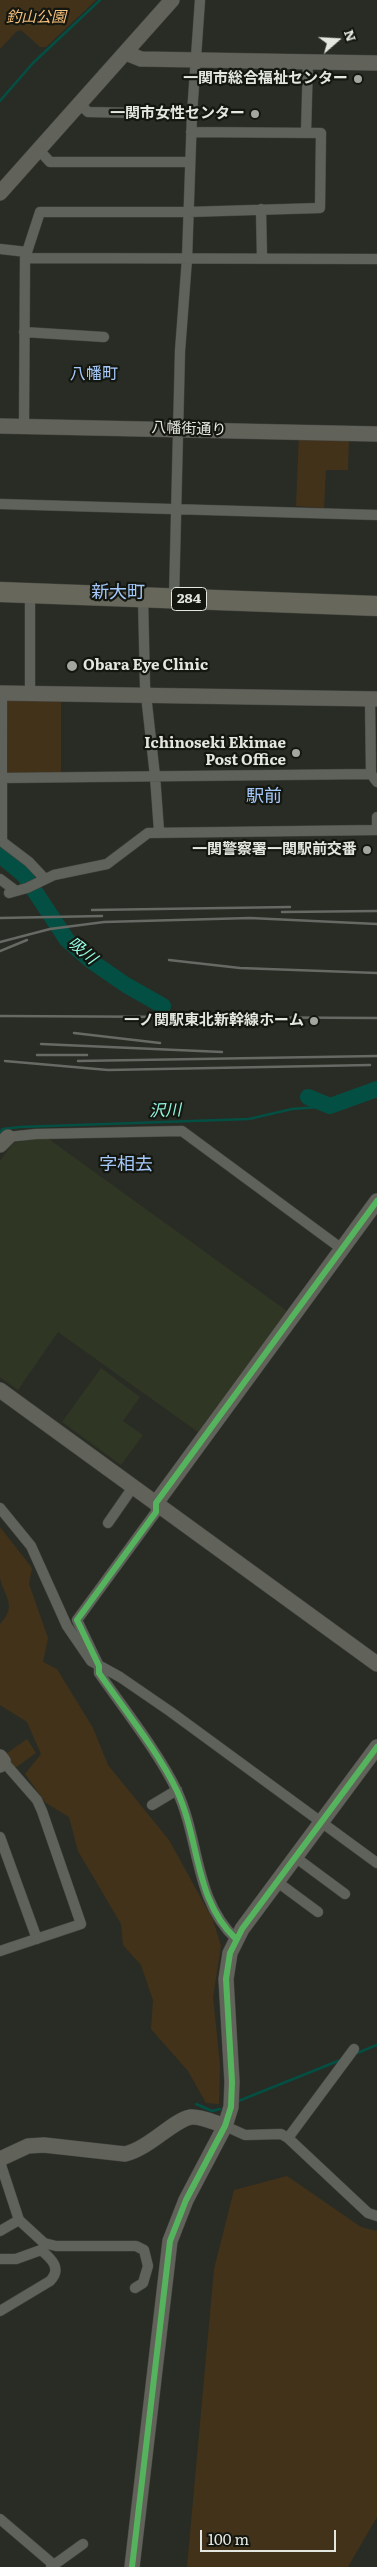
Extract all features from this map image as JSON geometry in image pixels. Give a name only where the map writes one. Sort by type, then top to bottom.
[{"type":"highway","name":"284","points":[[0,592],[377,606]]},
{"type":"street","points":[[0,193],[172,0]]},
{"type":"street","points":[[174,598],[180,351],[187,259],[191,132],[200,0]]},
{"type":"street","points":[[126,53],[141,59],[377,63]]},
{"type":"street","points":[[306,133],[308,61]]},
{"type":"street","points":[[80,104],[88,112],[192,114]]},
{"type":"street","points":[[24,426],[26,255],[40,212],[188,212],[320,208],[320,133],[191,132]]},
{"type":"street","points":[[39,150],[50,162],[190,162]]},
{"type":"street","points":[[261,209],[262,258]]},
{"type":"street","points":[[0,249],[26,255],[187,259],[377,259]]},
{"type":"street","points":[[24,332],[104,337]]},
{"type":"street","name":"八幡街通り","points":[[0,426],[377,434]]},
{"type":"street","points":[[0,504],[177,508],[377,516]]},
{"type":"street","points":[[30,594],[30,693]]},
{"type":"street","points":[[143,597],[145,695],[155,776],[159,831]]},
{"type":"street","points":[[2,778],[155,776],[374,778],[373,699],[1,693],[1,841],[29,862],[42,880]]},
{"type":"street","points":[[0,879],[18,891],[42,880],[107,864],[148,832],[377,830],[377,817]]},
{"type":"street","points":[[4,1141],[36,1134],[182,1131],[342,1249]]},
{"type":"street","points":[[236,1939],[226,1930],[206,1894],[186,1813],[177,1790],[99,1673],[99,1666],[77,1620],[156,1512],[156,1503],[377,1201]]},
{"type":"street","points":[[0,1390],[377,1664]]},
{"type":"street","points":[[108,1523],[133,1487]]},
{"type":"street","points":[[0,1508],[31,1546],[67,1626],[92,1661],[120,1677],[164,1707],[377,1863]]},
{"type":"street","points":[[132,2567],[170,2240],[186,2200],[225,2126],[231,2107],[232,2082],[226,1979],[230,1954],[236,1939],[276,1881],[377,1747]]},
{"type":"street","points":[[0,1951],[81,1924],[42,1810],[37,1800],[1,1761]]},
{"type":"street","points":[[152,1805],[177,1790]]},
{"type":"street","points":[[0,1837],[38,1939]]},
{"type":"street","points":[[295,1857],[345,1894]]},
{"type":"street","points":[[276,1881],[318,1912]]},
{"type":"street","points":[[288,2138],[354,2049]]},
{"type":"street","points":[[135,2288],[143,2283],[148,2266],[144,2250],[136,2246],[56,2246],[44,2243],[20,2220],[0,2160],[28,2146],[44,2145],[125,2154],[138,2150],[180,2121],[191,2117],[225,2126],[245,2135],[281,2134],[288,2138],[368,2213],[377,2216]]},
{"type":"street","points":[[0,2231],[20,2220]]},
{"type":"street","points":[[0,2259],[16,2259],[41,2250],[51,2258],[56,2268],[55,2276],[50,2282],[0,2311]]},
{"type":"street","points":[[0,2519],[52,2566],[84,2544]]},
{"type":"shaded area","points":[[46,1137],[287,1311],[198,1432],[58,1332],[18,1390],[0,1377],[0,1161],[13,1143]]},
{"type":"shaded area","points":[[101,1368],[140,1397],[123,1421],[143,1435],[121,1465],[62,1422]]},
{"type":"green space","name":"釣山公園","points":[[0,0],[96,0],[46,47],[40,47],[21,30],[16,32],[0,49]]},
{"type":"green space","points":[[299,434],[349,436],[348,470],[326,470],[324,508],[296,506]]},
{"type":"green space","points":[[7,698],[61,698],[61,773],[8,773]]},
{"type":"green space","points":[[0,1527],[32,1568],[29,1584],[48,1638],[43,1662],[57,1669],[93,1728],[108,1765],[169,1840],[213,1920],[221,1946],[213,1997],[220,2065],[219,2104],[206,2103],[188,2071],[151,2029],[153,2000],[141,1965],[123,1945],[121,1924],[78,1851],[69,1817],[46,1803],[25,1774],[41,1754],[27,1722],[0,1705],[0,1624],[8,1612],[9,1606],[0,1578]]},
{"type":"green space","points":[[27,1739],[36,1753],[15,1768],[6,1754]]},
{"type":"green space","points":[[287,2176],[361,2227],[377,2231],[377,2517],[348,2567],[187,2567],[214,2269],[234,2190]]},
{"type":"waterway","points":[[0,101],[33,63],[100,0]]},
{"type":"waterway","name":"吸川","points":[[0,855],[24,875],[67,940],[91,961],[126,985],[163,1006]]},
{"type":"waterway","name":"吸川","points":[[308,1097],[330,1106],[377,1089]]},
{"type":"waterway","name":"沢川","points":[[0,1132],[3,1129],[20,1127],[249,1119],[292,1109],[330,1106]]},
{"type":"waterway","points":[[355,2054],[377,2045]]},
{"type":"waterway","points":[[236,2102],[343,2059]]},
{"type":"waterway","points":[[196,2104],[212,2111],[220,2109]]},
{"type":"railway","points":[[92,910],[290,907]]},
{"type":"railway","points":[[282,912],[377,911]]},
{"type":"railway","points":[[0,918],[102,916]]},
{"type":"railway","points":[[0,942],[50,929],[104,922],[250,918],[377,924]]},
{"type":"railway","points":[[0,951],[27,940]]},
{"type":"railway","points":[[169,960],[240,968],[377,973]]},
{"type":"railway","points":[[0,1016],[377,1018]]},
{"type":"railway","points":[[74,1033],[160,1043]]},
{"type":"railway","points":[[41,1044],[222,1052]]},
{"type":"railway","points":[[37,1055],[87,1055]]},
{"type":"railway","points":[[78,1061],[377,1056]]},
{"type":"railway","points":[[5,1061],[108,1070],[370,1065]]},
{"type":"cycle path","points":[[236,1939],[222,1923],[212,1906],[199,1869],[184,1810],[170,1776],[99,1673],[99,1666],[77,1620],[156,1512],[156,1503],[377,1201]]},
{"type":"cycle path","points":[[132,2567],[170,2241],[186,2200],[225,2126],[231,2107],[232,2082],[226,1979],[230,1953],[242,1929],[377,1747]]},
{"type":"place","name":"一関市総合福祉センター","points":[[358,79]]},
{"type":"place","name":"一関市女性センター","points":[[255,114]]},
{"type":"place","name":"Obara Eye Clinic","points":[[72,666]]},
{"type":"place","name":"Ichinoseki Ekimae Post Office","points":[[296,753]]},
{"type":"place","name":"一関警察署一関駅前交番","points":[[367,850]]},
{"type":"place","name":"一ノ関駅東北新幹線ホーム","points":[[314,1021]]},
{"type":"district","name":"八幡町","points":[[94,374]]},
{"type":"district","name":"新大町","points":[[118,593]]},
{"type":"district","name":"駅前","points":[[264,797]]},
{"type":"district","name":"字相去","points":[[126,1165]]}]
